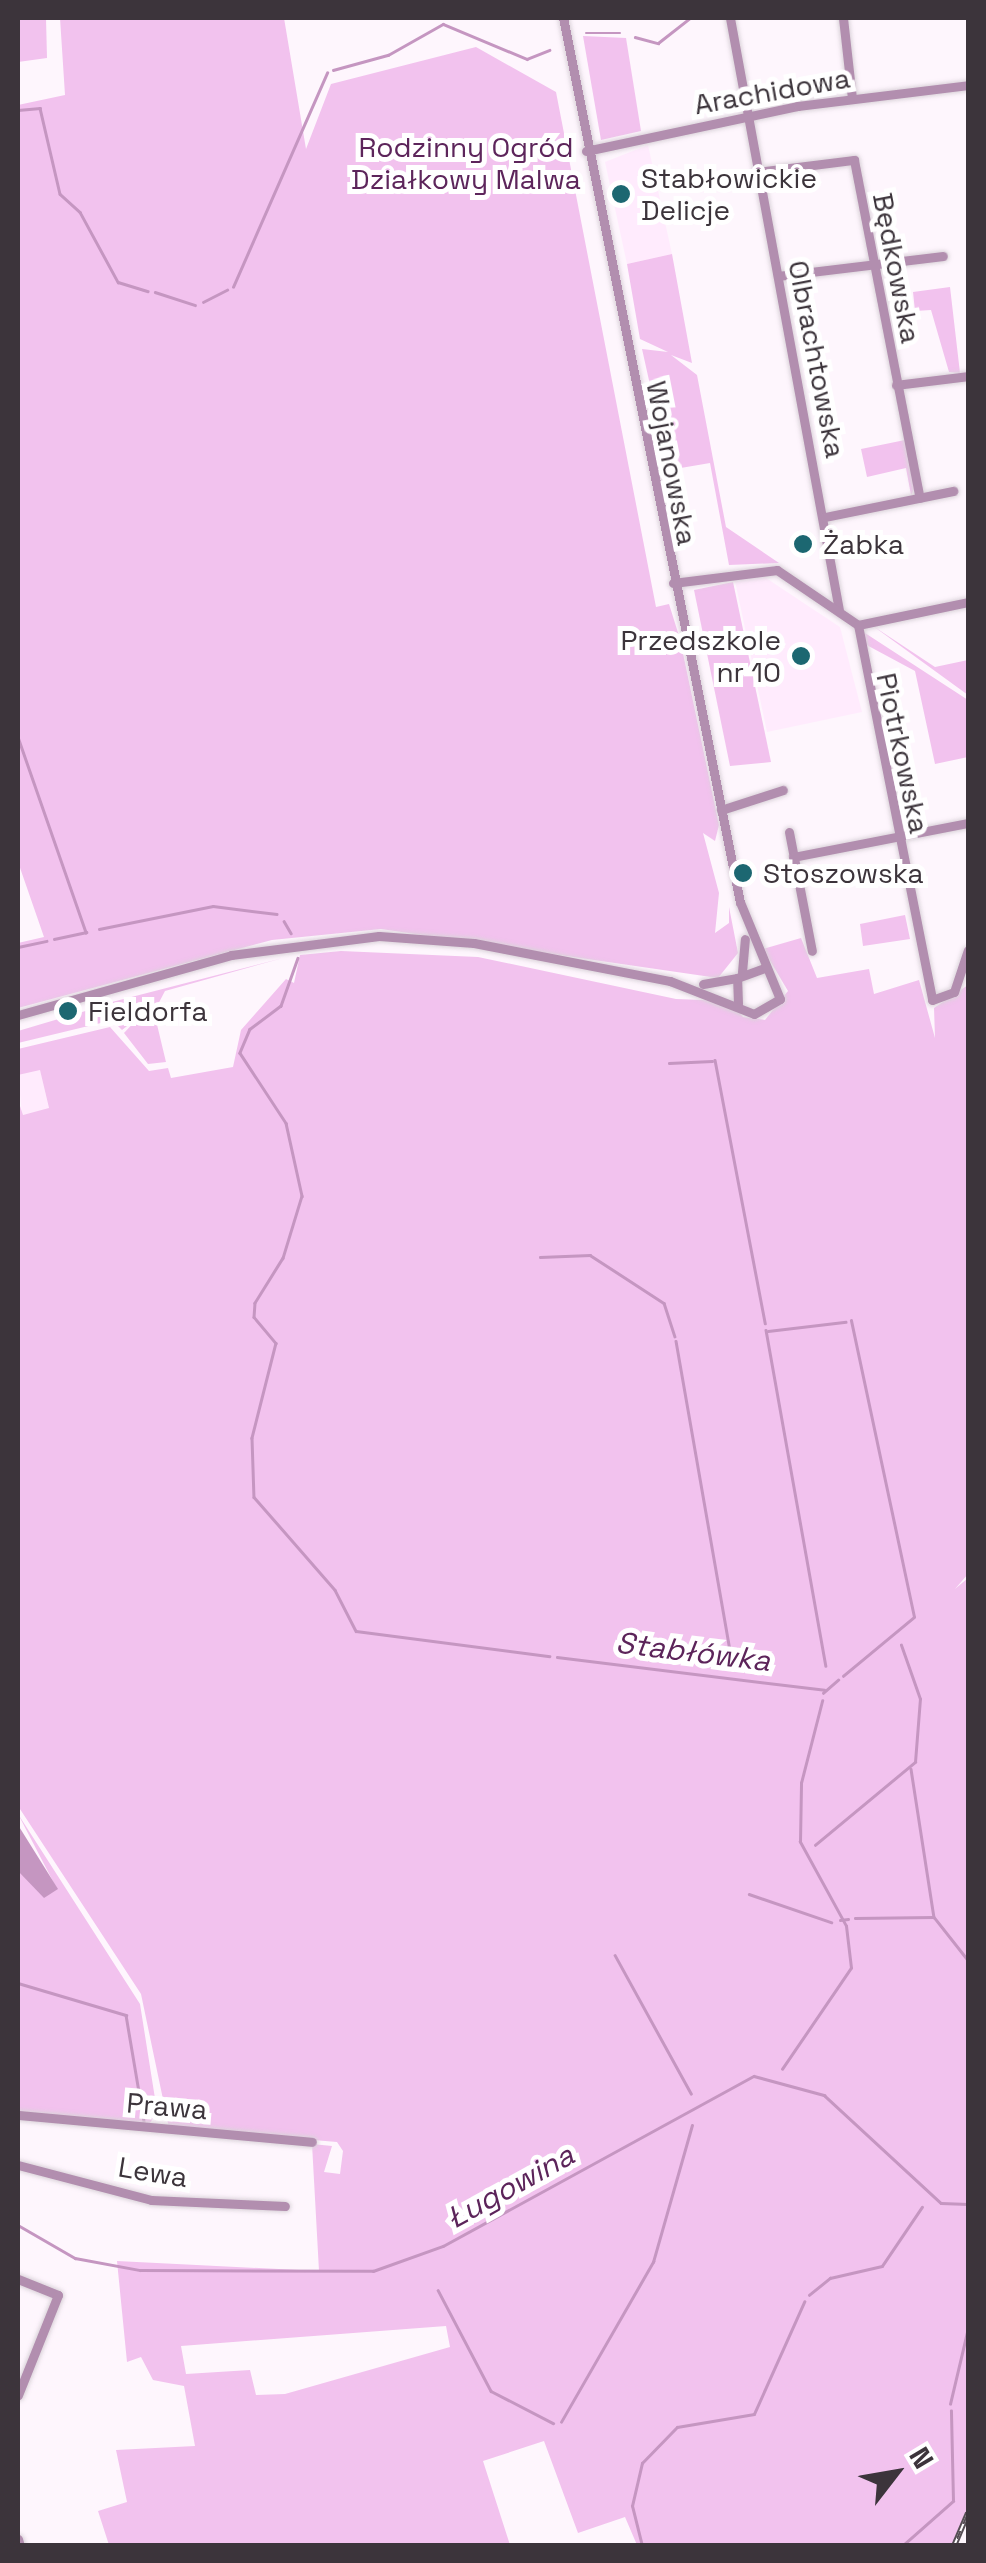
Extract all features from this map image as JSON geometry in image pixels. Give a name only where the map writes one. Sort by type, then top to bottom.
[{"type":"street","name":"Wojanowska","points":[[564,18],[586,150],[672,583],[743,916],[770,970]]},
{"type":"street","name":"Olbrachtowska","points":[[730,18],[825,517],[839,610]]},
{"type":"street","points":[[843,18],[852,98]]},
{"type":"street","name":"Arachidowa","points":[[586,150],[746,116],[852,98],[968,85]]},
{"type":"street","name":"Będkowska","points":[[757,172],[854,160],[920,498]]},
{"type":"street","points":[[778,276],[943,256]]},
{"type":"street","name":"Będkowska","points":[[896,385],[968,376]]},
{"type":"street","points":[[825,517],[953,491]]},
{"type":"street","points":[[672,583],[763,567],[858,625],[968,602]]},
{"type":"street","name":"Piotrkowska","points":[[858,625],[932,1000],[954,992],[968,950]]},
{"type":"street","points":[[721,810],[783,790]]},
{"type":"street","points":[[793,857],[968,822]]},
{"type":"street","points":[[789,832],[812,951]]},
{"type":"street","name":"Wojanowska","points":[[739,976],[743,916]]},
{"type":"street","points":[[18,1015],[231,955],[334,938],[474,943],[670,981],[754,1014],[776,1006],[782,991],[770,970],[670,981]]},
{"type":"street","points":[[739,976],[740,1007]]},
{"type":"street","name":"Prawa","points":[[18,2114],[312,2142]]},
{"type":"street","name":"Lewa","points":[[18,2164],[151,2200],[285,2206]]},
{"type":"street","points":[[18,2279],[58,2294],[18,2395]]},
{"type":"shaded area","points":[[648,145],[672,254],[627,264],[605,162]]},
{"type":"shaded area","name":"Przedszkole nr 10","points":[[763,576],[840,627],[862,712],[767,732],[735,581]]},
{"type":"shaded area","points":[[40,1069],[49,1109],[22,1115],[18,1075]]},
{"type":"shaded area","points":[[18,1825],[58,1889],[44,1898],[18,1871]]},
{"type":"green space","points":[[18,18],[46,18],[47,58],[18,62]]},
{"type":"green space","name":"Rodzinny Ogród Działkowy Malwa","points":[[60,18],[284,18],[306,149],[331,84],[476,47],[556,92],[656,607],[669,604],[680,639],[719,825],[715,841],[703,833],[719,893],[715,933],[729,923],[729,907],[738,953],[718,978],[381,929],[272,940],[18,1008],[18,943],[44,937],[18,862],[18,105],[65,95]]},
{"type":"green space","points":[[583,36],[626,38],[641,131],[601,140]]},
{"type":"green space","points":[[672,254],[692,363],[671,355],[697,375],[726,527],[779,563],[729,565],[710,463],[669,470],[642,349],[668,352],[640,339],[627,264]]},
{"type":"green space","points":[[950,287],[960,373],[949,372],[931,310],[915,311],[913,292]]},
{"type":"green space","points":[[905,440],[915,488],[911,495],[906,468],[867,477],[861,449]]},
{"type":"green space","points":[[733,582],[771,762],[730,766],[694,590]]},
{"type":"green space","points":[[873,626],[935,667],[968,660],[968,695]]},
{"type":"green space","points":[[865,633],[968,700],[968,757],[935,764],[915,671],[861,642]]},
{"type":"green space","points":[[905,915],[910,939],[863,946],[860,924]]},
{"type":"green space","points":[[801,938],[817,978],[869,969],[874,994],[919,980],[935,1038],[934,1008],[968,985],[968,1574],[955,1589],[968,1578],[968,2509],[952,2545],[637,2545],[625,2517],[578,2533],[544,2441],[483,2461],[510,2545],[109,2545],[98,2511],[127,2502],[116,2450],[195,2446],[184,2386],[153,2380],[141,2357],[127,2362],[117,2261],[319,2271],[312,2144],[332,2146],[324,2172],[340,2174],[343,2151],[337,2142],[169,2128],[141,1994],[18,1806],[18,1100],[23,1115],[49,1108],[40,1070],[18,1075],[18,1049],[110,1027],[149,1071],[168,1068],[171,1078],[233,1067],[241,1030],[286,979],[294,983],[300,955],[341,951],[478,957],[676,999],[729,1001],[743,1017],[765,1020],[788,991],[763,949]],"holes":[[[446,2326],[450,2347],[285,2394],[256,2395],[250,2370],[186,2374],[181,2346]]]},
{"type":"green space","points":[[283,958],[165,991],[154,1012],[166,1062],[148,1064],[124,1033],[141,1015],[122,1030],[112,1020],[112,1002]]},
{"type":"green space","points":[[109,1004],[105,1022],[18,1043],[18,1031]]},
{"type":"green space","points":[[18,1814],[140,2004],[157,2111],[149,2125],[18,2111],[18,1871],[57,1889]]},
{"type":"waterway","points":[[635,37],[658,43],[690,18]]},
{"type":"waterway","points":[[333,70],[388,55],[443,24],[527,59],[549,50]]},
{"type":"waterway","points":[[586,33],[620,33]]},
{"type":"waterway","points":[[233,287],[327,73]]},
{"type":"waterway","points":[[18,110],[40,108],[60,194],[80,212],[118,282],[148,291]]},
{"type":"waterway","points":[[203,302],[227,290]]},
{"type":"waterway","points":[[155,292],[195,305]]},
{"type":"waterway","name":"Stabłówka","points":[[18,737],[86,932]]},
{"type":"waterway","name":"Stabłówka","points":[[99,929],[213,906],[276,914]]},
{"type":"waterway","points":[[284,921],[291,933]]},
{"type":"waterway","name":"Stabłówka","points":[[54,939],[86,932]]},
{"type":"waterway","points":[[18,947],[46,941]]},
{"type":"waterway","name":"Stabłówka","points":[[298,958],[281,1006],[250,1029],[240,1053],[286,1123],[302,1196],[283,1258],[255,1303],[254,1317],[276,1343],[252,1438],[254,1497],[335,1590],[356,1631],[549,1656]]},
{"type":"waterway","points":[[715,1060],[765,1323]]},
{"type":"waterway","points":[[669,1063],[712,1061]]},
{"type":"waterway","points":[[540,1257],[590,1255],[664,1303],[675,1336]]},
{"type":"waterway","points":[[843,1676],[914,1617],[851,1321]]},
{"type":"waterway","points":[[768,1331],[845,1322]]},
{"type":"waterway","points":[[766,1330],[826,1666]]},
{"type":"waterway","points":[[676,1341],[731,1657]]},
{"type":"waterway","points":[[815,1845],[915,1762],[920,1699],[901,1645]]},
{"type":"waterway","name":"Stabłówka","points":[[557,1657],[824,1690]]},
{"type":"waterway","name":"Stabłówka","points":[[823,1693],[838,1680]]},
{"type":"waterway","name":"Stabłówka","points":[[782,2069],[851,1968],[846,1926],[800,1842],[801,1783],[822,1701]]},
{"type":"waterway","points":[[911,1769],[934,1917],[968,1960]]},
{"type":"waterway","points":[[749,1894],[831,1922]]},
{"type":"waterway","points":[[855,1918],[933,1917]]},
{"type":"waterway","name":"Stabłówka","points":[[840,1920],[848,1919]]},
{"type":"waterway","points":[[615,1955],[691,2093]]},
{"type":"waterway","points":[[18,1983],[126,2015],[144,2121]]},
{"type":"waterway","name":"Ługowina","points":[[18,2225],[75,2258],[140,2270],[373,2271],[443,2246],[754,2076],[824,2095],[941,2203],[968,2204]]},
{"type":"waterway","points":[[561,2422],[653,2262],[692,2125]]},
{"type":"waterway","points":[[809,2295],[830,2278],[882,2266],[922,2207]]},
{"type":"waterway","points":[[438,2290],[491,2391],[553,2423]]},
{"type":"waterway","points":[[642,2546],[632,2506],[642,2463],[677,2427],[754,2414],[804,2302]]},
{"type":"waterway","points":[[950,2404],[968,2328]]},
{"type":"waterway","points":[[902,2546],[953,2501],[951,2411]]},
{"type":"railway","points":[[954,2546],[968,2513]]},
{"type":"place","name":"Stabłowickie Delicje","points":[[621,194]]},
{"type":"place","name":"Żabka","points":[[803,544]]},
{"type":"place","name":"Przedszkole nr 10","points":[[801,656]]},
{"type":"place","name":"Stoszowska","points":[[743,873]]},
{"type":"place","name":"Fieldorfa","points":[[68,1011]]}]
